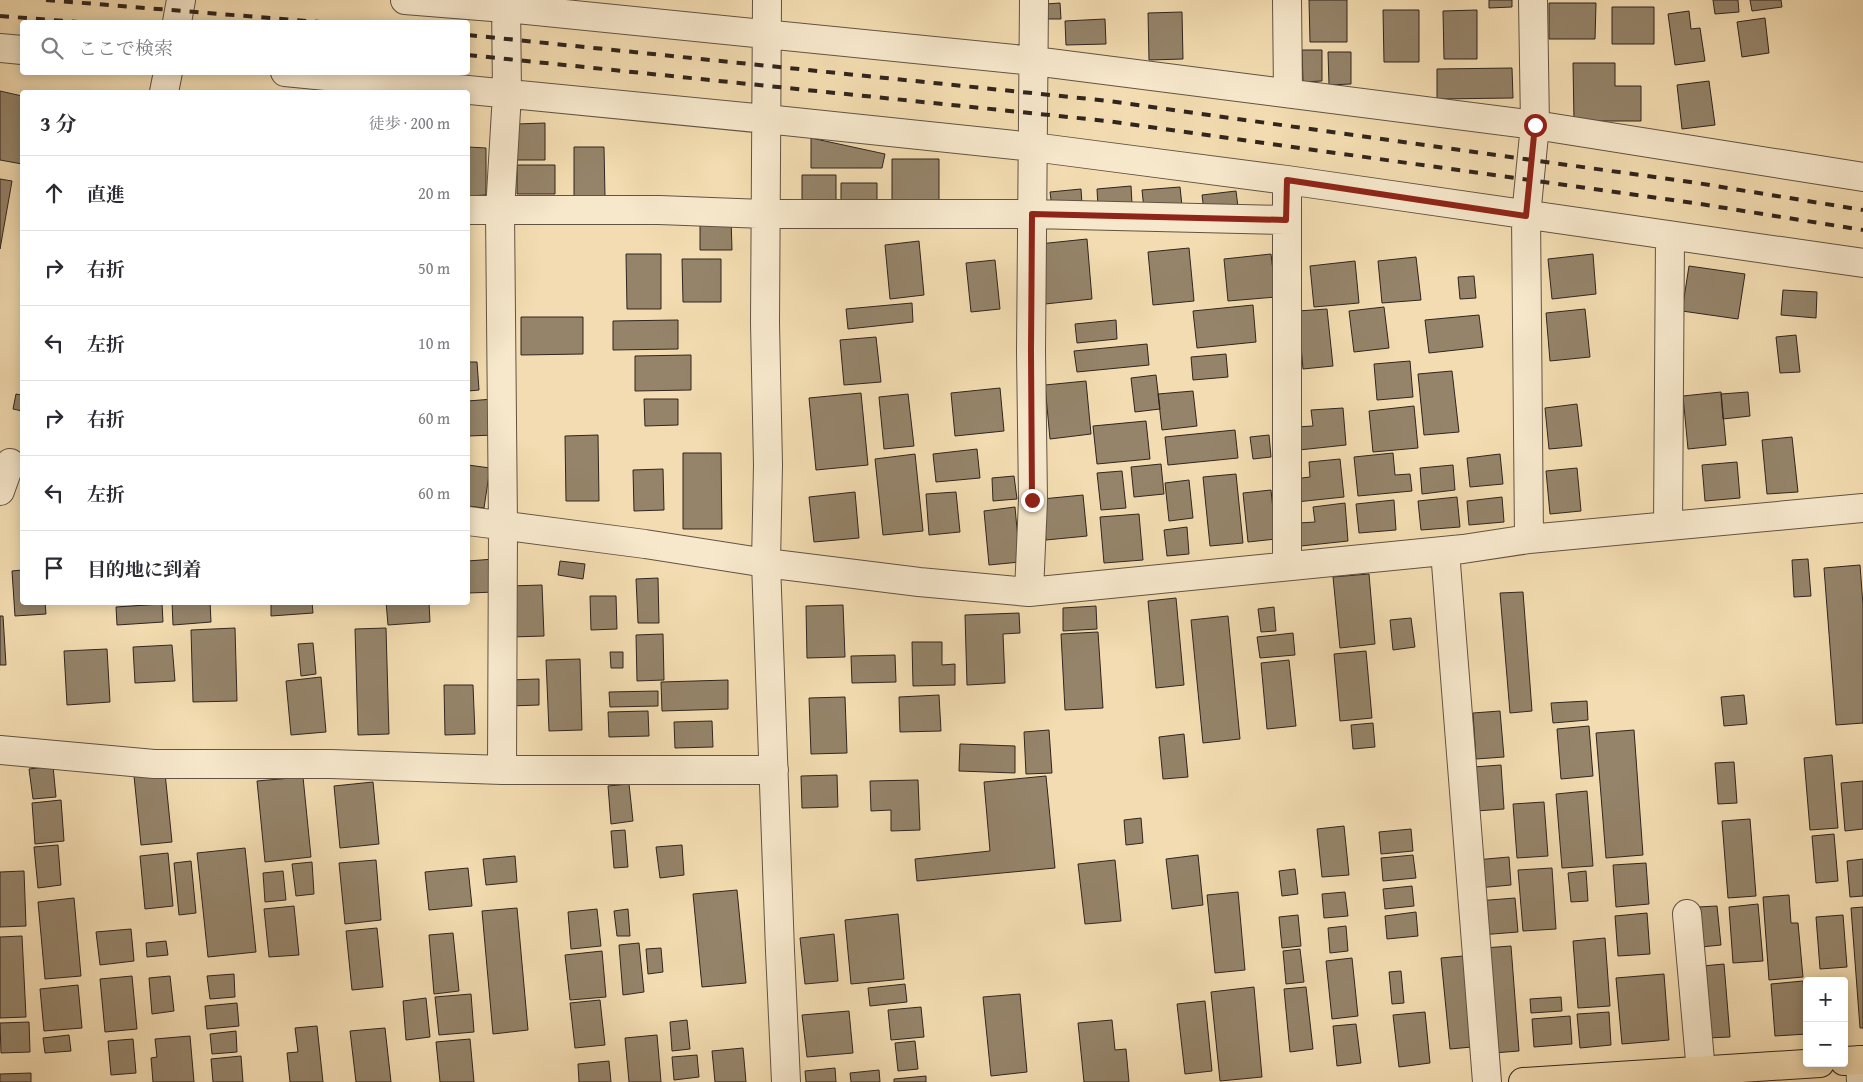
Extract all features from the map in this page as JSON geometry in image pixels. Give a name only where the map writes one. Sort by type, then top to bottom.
[{"type":"main road","points":[[1541,1081],[1803,1064]]},
{"type":"street","points":[[177,20],[181,0]]},
{"type":"street","points":[[405,0],[505,4],[767,35],[1034,61],[1535,125],[1863,177]]},
{"type":"street","points":[[767,0],[765,323],[768,465],[766,563],[786,1082]]},
{"type":"street","points":[[1030,592],[1034,0]]},
{"type":"street","points":[[1287,0],[1288,93]]},
{"type":"street","points":[[1529,540],[1526,216],[1535,125],[1533,0]]},
{"type":"street","points":[[502,770],[503,526],[500,211],[507,94],[505,4]]},
{"type":"street","points":[[0,48],[20,50]]},
{"type":"street","points":[[164,90],[167,75]]},
{"type":"street","points":[[315,75],[467,90]]},
{"type":"street","points":[[470,90],[1033,147],[1287,180],[1526,216],[1863,263]]},
{"type":"street","points":[[1287,180],[1287,566]]},
{"type":"street","points":[[470,210],[659,210],[765,214],[1032,214],[1286,220]]},
{"type":"street","points":[[1668,526],[1670,236]]},
{"type":"street","points":[[0,491],[11,463]]},
{"type":"street","points":[[470,522],[645,544],[766,563],[920,582],[1030,592],[1445,551],[1529,540],[1863,508]]},
{"type":"street","points":[[1445,551],[1487,1082]]},
{"type":"street","points":[[0,750],[154,764],[331,764],[502,770],[774,770]]},
{"type":"street","points":[[1688,914],[1701,1072]]},
{"type":"building","points":[[1309,0],[1347,0],[1347,42],[1310,42]]},
{"type":"building","points":[[1489,0],[1512,0],[1512,7],[1489,8]]},
{"type":"building","points":[[1713,0],[1738,0],[1739,12],[1715,14]]},
{"type":"building","points":[[1750,0],[1781,0],[1782,7],[1752,11]]},
{"type":"building","points":[[1060,3],[1061,19],[1046,19],[1046,4]]},
{"type":"building","points":[[1549,3],[1596,3],[1595,39],[1549,39]]},
{"type":"building","points":[[1612,7],[1654,7],[1654,44],[1612,44]]},
{"type":"building","points":[[1383,10],[1419,10],[1419,62],[1384,62]]},
{"type":"building","points":[[1477,10],[1477,59],[1444,59],[1443,11]]},
{"type":"building","points":[[1689,11],[1691,29],[1700,28],[1705,61],[1675,65],[1668,14]]},
{"type":"building","points":[[1182,12],[1183,59],[1149,60],[1148,13]]},
{"type":"building","points":[[1765,18],[1769,53],[1742,57],[1737,22]]},
{"type":"building","points":[[1105,19],[1106,44],[1066,45],[1065,21]]},
{"type":"building","points":[[1302,50],[1322,50],[1322,81],[1303,82]]},
{"type":"building","points":[[1328,52],[1351,52],[1351,84],[1329,85]]},
{"type":"building","points":[[1573,63],[1615,63],[1615,86],[1641,86],[1641,121],[1574,121]]},
{"type":"building","points":[[1512,68],[1513,98],[1437,99],[1437,69]]},
{"type":"building","points":[[1709,81],[1715,125],[1682,129],[1677,85]]},
{"type":"building","points":[[0,91],[20,96],[20,164],[0,160]]},
{"type":"building","points":[[545,123],[545,160],[517,160],[517,124]]},
{"type":"building","points":[[811,138],[885,154],[882,168],[811,168]]},
{"type":"building","points":[[470,147],[486,148],[486,195],[470,196]]},
{"type":"building","points":[[574,147],[604,147],[605,197],[574,197]]},
{"type":"building","points":[[892,159],[939,159],[939,206],[892,206]]},
{"type":"building","points":[[517,165],[555,165],[555,194],[517,194]]},
{"type":"building","points":[[802,175],[836,175],[836,208],[802,208]]},
{"type":"building","points":[[0,179],[12,181],[0,249]]},
{"type":"building","points":[[841,183],[877,183],[877,203],[841,203]]},
{"type":"building","points":[[1131,186],[1132,204],[1098,207],[1097,189]]},
{"type":"building","points":[[1180,187],[1182,206],[1144,209],[1142,190]]},
{"type":"building","points":[[1081,189],[1082,204],[1052,207],[1050,192]]},
{"type":"building","points":[[1236,191],[1238,207],[1204,211],[1202,195]]},
{"type":"building","points":[[731,218],[732,250],[700,250],[700,219]]},
{"type":"building","points":[[1087,239],[1092,299],[1045,304],[1039,244]]},
{"type":"building","points":[[919,241],[924,295],[890,299],[885,245]]},
{"type":"building","points":[[1189,248],[1194,301],[1153,305],[1148,252]]},
{"type":"building","points":[[626,254],[661,254],[661,309],[627,309]]},
{"type":"building","points":[[1271,254],[1276,297],[1228,301],[1224,259]]},
{"type":"building","points":[[1593,254],[1596,294],[1552,299],[1548,259]]},
{"type":"building","points":[[1416,257],[1421,300],[1382,303],[1378,261]]},
{"type":"building","points":[[682,259],[721,259],[721,302],[683,302]]},
{"type":"building","points":[[995,260],[1000,309],[971,312],[966,263]]},
{"type":"building","points":[[1355,261],[1359,303],[1314,307],[1310,266]]},
{"type":"building","points":[[1689,266],[1745,274],[1738,319],[1682,311]]},
{"type":"building","points":[[1474,276],[1476,298],[1460,299],[1458,277]]},
{"type":"building","points":[[1783,290],[1817,292],[1816,318],[1781,315]]},
{"type":"building","points":[[912,303],[913,322],[848,329],[846,309]]},
{"type":"building","points":[[1253,305],[1256,342],[1197,348],[1193,311]]},
{"type":"building","points":[[1384,307],[1389,348],[1354,352],[1349,311]]},
{"type":"building","points":[[1327,309],[1333,366],[1303,369],[1298,311]]},
{"type":"building","points":[[1585,309],[1590,357],[1550,361],[1546,313]]},
{"type":"building","points":[[1479,315],[1483,347],[1429,353],[1425,320]]},
{"type":"building","points":[[521,317],[583,317],[583,354],[521,355]]},
{"type":"building","points":[[678,320],[678,349],[613,350],[613,321]]},
{"type":"building","points":[[1116,320],[1117,339],[1077,343],[1075,324]]},
{"type":"building","points":[[1796,335],[1800,372],[1780,373],[1776,337]]},
{"type":"building","points":[[876,337],[881,382],[844,385],[840,340]]},
{"type":"building","points":[[1147,344],[1149,365],[1077,372],[1074,351]]},
{"type":"building","points":[[1226,354],[1228,377],[1193,380],[1191,357]]},
{"type":"building","points":[[691,355],[691,390],[635,391],[635,356]]},
{"type":"building","points":[[1410,361],[1413,397],[1377,400],[1374,364]]},
{"type":"building","points":[[470,362],[477,362],[479,390],[470,391]]},
{"type":"building","points":[[1452,371],[1459,432],[1424,435],[1418,374]]},
{"type":"building","points":[[1156,375],[1160,409],[1135,412],[1131,378]]},
{"type":"building","points":[[1086,381],[1091,434],[1050,439],[1045,385]]},
{"type":"building","points":[[1000,388],[1004,431],[955,436],[951,393]]},
{"type":"building","points":[[1193,391],[1197,426],[1162,430],[1158,394]]},
{"type":"building","points":[[1721,392],[1726,445],[1688,449],[1683,396]]},
{"type":"building","points":[[1748,392],[1750,416],[1723,419],[1721,394]]},
{"type":"building","points":[[861,393],[868,465],[816,470],[809,398]]},
{"type":"building","points":[[16,394],[20,395],[20,411],[13,409]]},
{"type":"building","points":[[908,394],[914,446],[884,449],[879,397]]},
{"type":"building","points":[[493,399],[495,435],[470,436],[470,401]]},
{"type":"building","points":[[644,399],[678,399],[678,425],[645,426]]},
{"type":"building","points":[[1577,404],[1582,446],[1549,449],[1545,408]]},
{"type":"building","points":[[1414,406],[1418,448],[1373,452],[1369,411]]},
{"type":"building","points":[[1343,408],[1346,445],[1299,450],[1296,427],[1313,426],[1311,410]]},
{"type":"building","points":[[1146,421],[1150,459],[1097,464],[1093,426]]},
{"type":"building","points":[[1235,430],[1238,458],[1168,465],[1165,437]]},
{"type":"building","points":[[598,435],[599,501],[566,501],[565,436]]},
{"type":"building","points":[[1269,435],[1271,457],[1253,459],[1250,437]]},
{"type":"building","points":[[1792,437],[1798,492],[1767,494],[1762,440]]},
{"type":"building","points":[[977,449],[980,478],[936,482],[933,454]]},
{"type":"building","points":[[683,453],[721,453],[722,529],[683,529]]},
{"type":"building","points":[[1393,453],[1395,475],[1410,474],[1412,491],[1358,496],[1354,457]]},
{"type":"building","points":[[915,454],[923,531],[883,535],[875,459]]},
{"type":"building","points":[[1500,454],[1503,484],[1470,487],[1467,458]]},
{"type":"building","points":[[1340,459],[1344,497],[1296,502],[1294,479],[1310,477],[1309,462]]},
{"type":"building","points":[[1737,462],[1740,498],[1705,501],[1702,465]]},
{"type":"building","points":[[1161,464],[1164,494],[1134,497],[1131,467]]},
{"type":"building","points":[[470,465],[490,468],[484,508],[470,506]]},
{"type":"building","points":[[1453,465],[1455,490],[1422,494],[1420,468]]},
{"type":"building","points":[[1577,468],[1581,511],[1550,514],[1546,471]]},
{"type":"building","points":[[663,469],[664,510],[634,511],[633,470]]},
{"type":"building","points":[[1122,471],[1126,508],[1101,510],[1097,473]]},
{"type":"building","points":[[1236,474],[1243,543],[1210,546],[1203,477]]},
{"type":"building","points":[[1014,476],[1017,499],[993,501],[992,478]]},
{"type":"building","points":[[1189,480],[1193,518],[1169,521],[1165,483]]},
{"type":"building","points":[[1271,490],[1276,539],[1248,542],[1243,493]]},
{"type":"building","points":[[855,492],[859,538],[814,542],[809,497]]},
{"type":"building","points":[[956,492],[960,532],[929,535],[926,494]]},
{"type":"building","points":[[1083,495],[1087,536],[1046,540],[1042,499]]},
{"type":"building","points":[[1457,497],[1460,527],[1421,530],[1418,501]]},
{"type":"building","points":[[1502,497],[1504,522],[1469,525],[1467,501]]},
{"type":"building","points":[[1394,500],[1396,530],[1359,533],[1356,504]]},
{"type":"building","points":[[1345,503],[1348,541],[1301,546],[1299,523],[1315,522],[1313,507]]},
{"type":"building","points":[[1015,507],[1020,562],[989,565],[984,511]]},
{"type":"building","points":[[1139,514],[1143,560],[1104,563],[1100,517]]},
{"type":"building","points":[[1187,527],[1189,554],[1167,556],[1164,530]]},
{"type":"building","points":[[494,559],[496,592],[470,593],[470,561]]},
{"type":"building","points":[[1808,559],[1811,596],[1794,597],[1792,560]]},
{"type":"building","points":[[560,561],[585,564],[583,579],[558,575]]},
{"type":"building","points":[[1860,565],[1863,605],[1863,723],[1836,725],[1824,568]]},
{"type":"building","points":[[20,570],[20,605],[45,605],[46,614],[15,616],[12,571]]},
{"type":"building","points":[[1369,574],[1375,644],[1340,648],[1333,577]]},
{"type":"building","points":[[658,578],[659,623],[638,623],[636,579]]},
{"type":"building","points":[[542,585],[544,636],[511,637],[509,586]]},
{"type":"building","points":[[1523,592],[1532,711],[1510,713],[1500,593]]},
{"type":"building","points":[[590,596],[616,596],[617,629],[591,630]]},
{"type":"building","points":[[1176,598],[1184,685],[1156,688],[1148,601]]},
{"type":"building","points":[[162,605],[163,622],[117,625],[116,607]]},
{"type":"building","points":[[172,605],[210,605],[211,622],[173,625]]},
{"type":"building","points":[[271,605],[312,605],[313,613],[271,616]]},
{"type":"building","points":[[386,605],[429,605],[430,622],[388,625]]},
{"type":"building","points":[[843,605],[845,657],[807,658],[806,606]]},
{"type":"building","points":[[1096,606],[1097,629],[1063,631],[1063,608]]},
{"type":"building","points":[[1274,607],[1276,631],[1261,632],[1258,609]]},
{"type":"building","points":[[1019,613],[1020,633],[1003,634],[1005,683],[967,685],[965,615]]},
{"type":"building","points":[[0,616],[3,616],[6,665],[0,665]]},
{"type":"building","points":[[1228,616],[1240,739],[1203,743],[1191,620]]},
{"type":"building","points":[[1411,618],[1415,647],[1393,650],[1390,620]]},
{"type":"building","points":[[235,628],[237,701],[193,702],[191,630]]},
{"type":"building","points":[[386,628],[389,734],[358,735],[355,629]]},
{"type":"building","points":[[1098,632],[1103,708],[1065,710],[1061,634]]},
{"type":"building","points":[[1293,633],[1295,655],[1260,658],[1257,637]]},
{"type":"building","points":[[663,634],[664,680],[637,681],[636,635]]},
{"type":"building","points":[[912,642],[942,642],[942,665],[955,664],[955,685],[913,686]]},
{"type":"building","points":[[313,643],[316,674],[301,676],[298,644]]},
{"type":"building","points":[[172,645],[175,681],[135,683],[133,647]]},
{"type":"building","points":[[107,649],[110,702],[67,705],[64,651]]},
{"type":"building","points":[[1366,651],[1372,718],[1340,721],[1334,654]]},
{"type":"building","points":[[610,652],[623,652],[623,668],[611,668]]},
{"type":"building","points":[[895,655],[896,682],[852,683],[851,656]]},
{"type":"building","points":[[580,659],[582,730],[549,731],[546,660]]},
{"type":"building","points":[[1289,660],[1296,726],[1267,729],[1261,663]]},
{"type":"building","points":[[321,677],[326,732],[291,735],[286,681]]},
{"type":"building","points":[[539,679],[539,705],[509,706],[508,680]]},
{"type":"building","points":[[728,680],[728,709],[662,711],[661,682]]},
{"type":"building","points":[[444,685],[473,685],[475,734],[445,735]]},
{"type":"building","points":[[658,691],[658,706],[610,707],[609,692]]},
{"type":"building","points":[[939,695],[941,731],[900,732],[899,697]]},
{"type":"building","points":[[1744,695],[1747,724],[1724,726],[1721,697]]},
{"type":"building","points":[[845,697],[847,753],[811,754],[809,698]]},
{"type":"building","points":[[1587,701],[1588,720],[1553,723],[1551,703]]},
{"type":"building","points":[[648,711],[649,736],[609,737],[608,712]]},
{"type":"building","points":[[1500,711],[1504,757],[1476,759],[1473,713]]},
{"type":"building","points":[[712,721],[713,747],[675,748],[674,722]]},
{"type":"building","points":[[1373,723],[1375,747],[1353,749],[1351,725]]},
{"type":"building","points":[[1589,726],[1593,776],[1561,779],[1557,729]]},
{"type":"building","points":[[1049,730],[1052,773],[1026,774],[1024,732]]},
{"type":"building","points":[[1634,730],[1643,855],[1606,858],[1596,733]]},
{"type":"building","points":[[1184,734],[1188,777],[1163,779],[1159,737]]},
{"type":"building","points":[[960,744],[1015,746],[1015,773],[959,771]]},
{"type":"building","points":[[1832,755],[1838,828],[1810,830],[1804,758]]},
{"type":"building","points":[[1734,762],[1737,803],[1718,804],[1715,763]]},
{"type":"building","points":[[1501,765],[1504,809],[1476,811],[1473,767]]},
{"type":"building","points":[[53,766],[56,797],[33,799],[29,769]]},
{"type":"building","points":[[165,773],[172,842],[141,845],[134,776]]},
{"type":"building","points":[[837,775],[838,807],[802,808],[801,776]]},
{"type":"building","points":[[1046,776],[1055,868],[917,881],[915,859],[990,851],[984,782]]},
{"type":"building","points":[[303,777],[311,857],[265,862],[257,781]]},
{"type":"building","points":[[918,780],[920,830],[891,831],[891,810],[871,811],[870,781]]},
{"type":"building","points":[[1863,781],[1863,829],[1845,831],[1841,783]]},
{"type":"building","points":[[373,782],[379,844],[340,848],[334,786]]},
{"type":"building","points":[[629,784],[633,821],[611,824],[608,786]]},
{"type":"building","points":[[1587,791],[1593,866],[1562,868],[1556,794]]},
{"type":"building","points":[[61,800],[64,841],[35,844],[32,803]]},
{"type":"building","points":[[1544,802],[1548,856],[1517,858],[1513,804]]},
{"type":"building","points":[[1141,818],[1143,843],[1126,845],[1124,820]]},
{"type":"building","points":[[1750,819],[1756,896],[1728,898],[1722,821]]},
{"type":"building","points":[[1344,826],[1349,875],[1322,877],[1317,829]]},
{"type":"building","points":[[1411,829],[1413,851],[1381,854],[1379,832]]},
{"type":"building","points":[[625,830],[628,867],[614,868],[611,831]]},
{"type":"building","points":[[1834,834],[1838,881],[1816,883],[1812,836]]},
{"type":"building","points":[[58,845],[61,885],[38,888],[34,847]]},
{"type":"building","points":[[682,845],[684,875],[660,878],[656,847]]},
{"type":"building","points":[[245,848],[256,952],[208,957],[197,853]]},
{"type":"building","points":[[168,853],[173,906],[145,909],[140,856]]},
{"type":"building","points":[[1198,855],[1203,905],[1172,909],[1166,859]]},
{"type":"building","points":[[1413,855],[1416,878],[1383,881],[1381,858]]},
{"type":"building","points":[[515,856],[517,882],[486,885],[483,859]]},
{"type":"building","points":[[1509,857],[1511,885],[1477,888],[1475,860]]},
{"type":"building","points":[[1863,859],[1863,896],[1850,897],[1847,861]]},
{"type":"building","points":[[376,860],[381,920],[345,924],[339,863]]},
{"type":"building","points":[[1115,860],[1121,921],[1085,924],[1078,864]]},
{"type":"building","points":[[191,861],[196,913],[179,915],[174,863]]},
{"type":"building","points":[[312,862],[314,894],[296,896],[292,864]]},
{"type":"building","points":[[1646,863],[1649,904],[1616,907],[1613,865]]},
{"type":"building","points":[[468,868],[472,906],[429,910],[425,872]]},
{"type":"building","points":[[1552,868],[1556,929],[1523,931],[1518,870]]},
{"type":"building","points":[[1295,869],[1298,894],[1282,896],[1279,871]]},
{"type":"building","points":[[24,871],[26,926],[0,927],[0,872]]},
{"type":"building","points":[[283,871],[286,900],[265,902],[263,873]]},
{"type":"building","points":[[1586,871],[1588,901],[1571,902],[1568,873]]},
{"type":"building","points":[[1412,886],[1414,906],[1385,909],[1383,889]]},
{"type":"building","points":[[737,890],[746,983],[702,987],[693,894]]},
{"type":"building","points":[[1238,892],[1245,970],[1215,973],[1207,895]]},
{"type":"building","points":[[1345,892],[1348,916],[1324,918],[1322,894]]},
{"type":"building","points":[[1789,895],[1791,923],[1798,923],[1803,977],[1769,980],[1763,897]]},
{"type":"building","points":[[74,898],[81,976],[45,979],[38,902]]},
{"type":"building","points":[[1515,898],[1518,932],[1480,935],[1477,901]]},
{"type":"building","points":[[1758,904],[1763,961],[1733,963],[1729,907]]},
{"type":"building","points":[[294,906],[299,955],[269,957],[264,909]]},
{"type":"building","points":[[1717,906],[1721,945],[1701,947],[1698,907]]},
{"type":"building","points":[[1863,907],[1863,1028],[1860,1028],[1851,908]]},
{"type":"building","points":[[517,908],[528,1030],[493,1034],[482,911]]},
{"type":"building","points":[[597,909],[601,946],[571,949],[568,912]]},
{"type":"building","points":[[628,909],[630,936],[617,936],[614,911]]},
{"type":"building","points":[[1416,912],[1418,936],[1387,939],[1385,916]]},
{"type":"building","points":[[1647,913],[1650,954],[1618,956],[1615,916]]},
{"type":"building","points":[[898,914],[904,979],[851,984],[845,920]]},
{"type":"building","points":[[1298,915],[1301,946],[1282,948],[1279,917]]},
{"type":"building","points":[[1843,915],[1847,967],[1820,969],[1816,917]]},
{"type":"building","points":[[1346,926],[1348,951],[1330,953],[1328,928]]},
{"type":"building","points":[[377,928],[383,987],[352,990],[346,931]]},
{"type":"building","points":[[131,929],[134,961],[100,965],[96,932]]},
{"type":"building","points":[[453,933],[459,991],[434,994],[429,935]]},
{"type":"building","points":[[834,934],[838,981],[805,984],[800,938]]},
{"type":"building","points":[[22,936],[26,1017],[0,1018],[0,937]]},
{"type":"building","points":[[1605,938],[1610,1006],[1578,1008],[1573,941]]},
{"type":"building","points":[[166,941],[168,955],[147,957],[146,943]]},
{"type":"building","points":[[639,943],[644,992],[623,995],[619,945]]},
{"type":"building","points":[[1511,946],[1519,1051],[1493,1053],[1484,948]]},
{"type":"building","points":[[661,948],[663,972],[648,974],[646,949]]},
{"type":"building","points":[[1300,949],[1304,982],[1286,984],[1283,951]]},
{"type":"building","points":[[602,951],[606,997],[570,1000],[565,955]]},
{"type":"building","points":[[1463,956],[1472,1047],[1450,1049],[1441,958]]},
{"type":"building","points":[[1352,958],[1358,1016],[1332,1019],[1326,961]]},
{"type":"building","points":[[1724,964],[1730,1037],[1707,1038],[1702,966]]},
{"type":"building","points":[[1401,971],[1404,1003],[1392,1004],[1389,972]]},
{"type":"building","points":[[234,974],[235,997],[210,999],[207,976]]},
{"type":"building","points":[[1664,974],[1669,1040],[1622,1044],[1616,978]]},
{"type":"building","points":[[132,976],[137,1029],[105,1032],[100,979]]},
{"type":"building","points":[[170,976],[174,1011],[152,1014],[149,978]]},
{"type":"building","points":[[1803,981],[1803,1034],[1775,1036],[1771,984]]},
{"type":"building","points":[[905,984],[907,1002],[870,1006],[868,988]]},
{"type":"building","points":[[78,985],[82,1028],[44,1031],[40,989]]},
{"type":"building","points":[[1254,987],[1262,1077],[1220,1081],[1211,992]]},
{"type":"building","points":[[1306,987],[1313,1049],[1290,1052],[1284,989]]},
{"type":"building","points":[[471,994],[474,1032],[439,1035],[435,997]]},
{"type":"building","points":[[1020,994],[1027,1072],[991,1076],[983,997]]},
{"type":"building","points":[[1561,997],[1562,1011],[1531,1013],[1530,999]]},
{"type":"building","points":[[426,998],[430,1037],[406,1040],[403,1001]]},
{"type":"building","points":[[600,1000],[605,1045],[575,1048],[570,1003]]},
{"type":"building","points":[[1205,1001],[1212,1071],[1185,1074],[1177,1004]]},
{"type":"building","points":[[237,1003],[239,1026],[207,1029],[205,1006]]},
{"type":"building","points":[[921,1007],[924,1037],[891,1040],[888,1010]]},
{"type":"building","points":[[849,1011],[853,1053],[807,1057],[802,1015]]},
{"type":"building","points":[[1425,1012],[1430,1063],[1399,1067],[1393,1015]]},
{"type":"building","points":[[1609,1012],[1611,1045],[1580,1048],[1577,1014]]},
{"type":"building","points":[[1570,1016],[1572,1044],[1534,1047],[1532,1019]]},
{"type":"building","points":[[687,1020],[690,1049],[672,1051],[670,1022]]},
{"type":"building","points":[[1112,1020],[1115,1050],[1126,1049],[1129,1082],[1084,1082],[1078,1023]]},
{"type":"building","points":[[29,1022],[30,1052],[1,1053],[0,1023]]},
{"type":"building","points":[[1356,1024],[1361,1063],[1337,1066],[1333,1026]]},
{"type":"building","points":[[317,1026],[323,1082],[290,1082],[287,1053],[298,1052],[295,1028]]},
{"type":"building","points":[[385,1028],[391,1082],[356,1082],[350,1031]]},
{"type":"building","points":[[236,1031],[237,1052],[212,1054],[210,1034]]},
{"type":"building","points":[[69,1035],[71,1051],[45,1053],[43,1038]]},
{"type":"building","points":[[657,1035],[661,1082],[629,1082],[625,1038]]},
{"type":"building","points":[[190,1036],[194,1082],[153,1082],[151,1058],[157,1057],[155,1039]]},
{"type":"building","points":[[133,1039],[136,1073],[111,1075],[108,1041]]},
{"type":"building","points":[[470,1039],[474,1082],[440,1082],[436,1042]]},
{"type":"building","points":[[915,1041],[918,1069],[898,1071],[895,1043]]},
{"type":"building","points":[[743,1048],[746,1082],[715,1082],[712,1051]]},
{"type":"building","points":[[697,1055],[699,1077],[674,1080],[672,1057]]},
{"type":"building","points":[[241,1056],[243,1082],[213,1082],[211,1059]]},
{"type":"building","points":[[609,1061],[611,1082],[579,1082],[578,1064]]},
{"type":"building","points":[[835,1068],[836,1082],[806,1082],[805,1071]]},
{"type":"building","points":[[879,1070],[880,1082],[851,1082],[850,1073]]},
{"type":"building","points":[[31,1073],[31,1082],[0,1082],[0,1074]]},
{"type":"building","points":[[926,1076],[926,1082],[894,1082],[894,1079]]},
{"type":"railway","points":[[46,0],[295,20]]},
{"type":"railway","points":[[0,16],[52,20]]},
{"type":"railway","points":[[470,35],[1109,101],[1697,183],[1863,210]]},
{"type":"railway","points":[[470,55],[1107,121],[1694,203],[1863,230]]},
{"type":"route","points":[[1032,500],[1032,214],[1286,220],[1287,180],[1526,216],[1535,125]]}]
